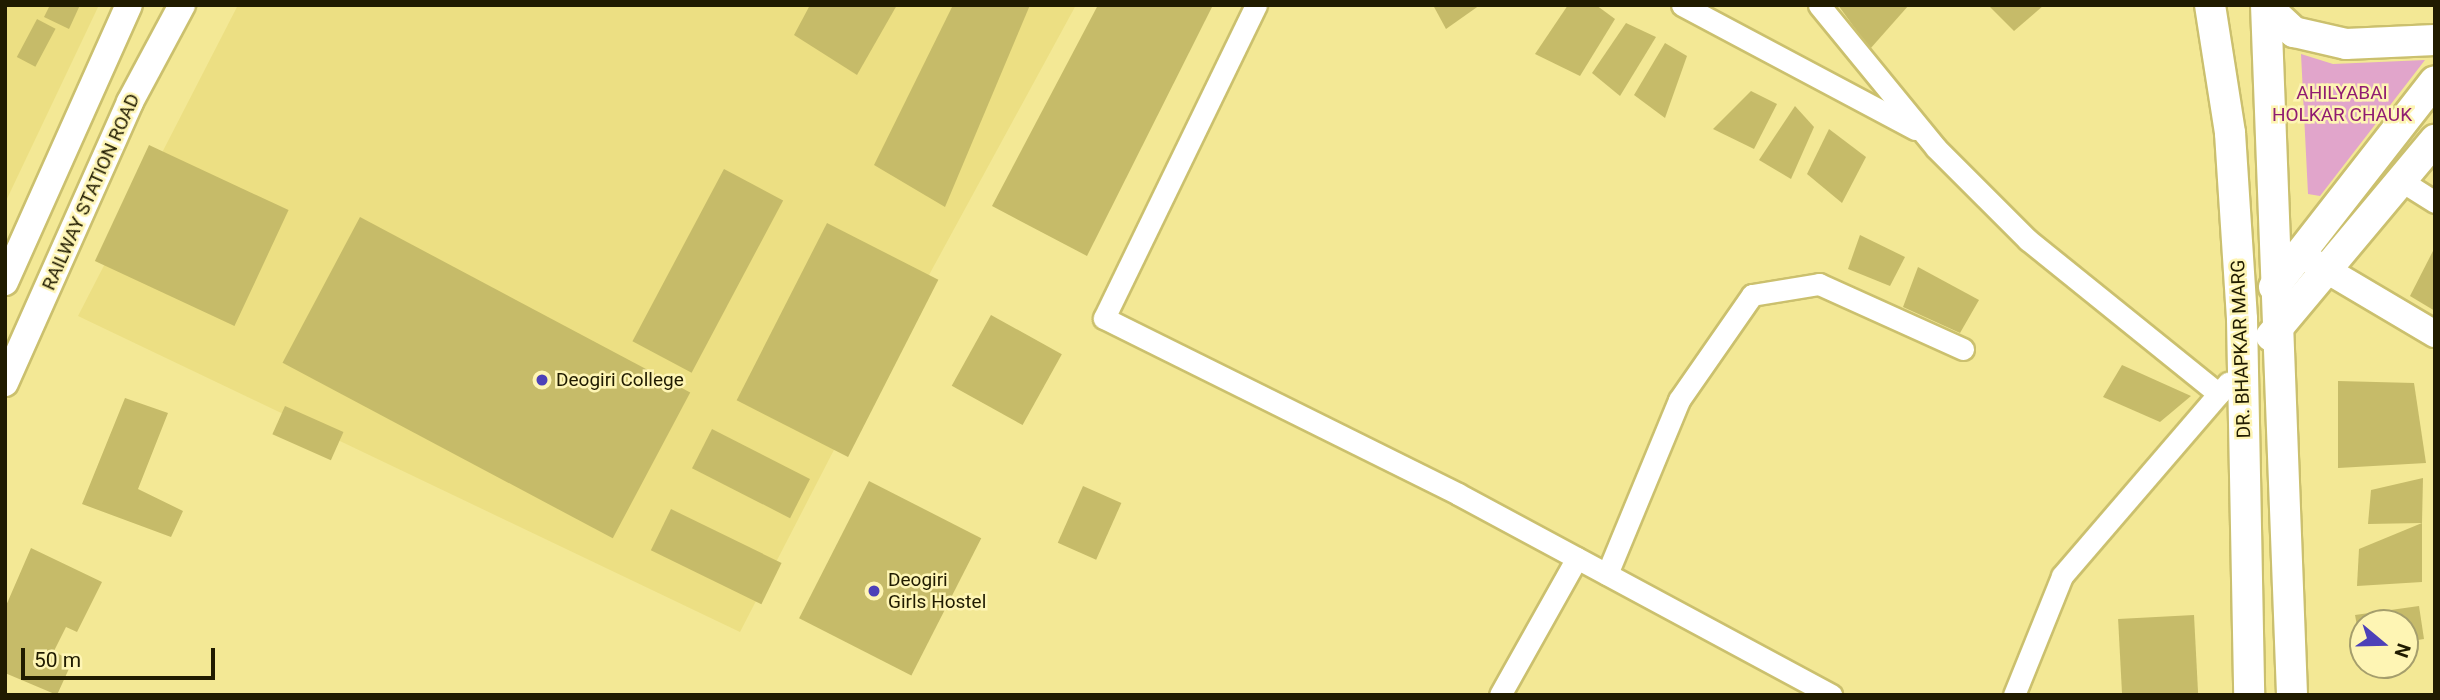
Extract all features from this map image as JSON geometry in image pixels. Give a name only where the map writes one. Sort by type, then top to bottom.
[{"type":"main road","name":"DR. BHAPKAR MARG","points":[[2210,5],[2230,133],[2242,319],[2249,695]]},
{"type":"main road","name":"DR. BHAPKAR MARG","points":[[2266,6],[2292,695]]},
{"type":"main road","points":[[2266,6],[2294,32],[2346,44],[2435,40]]},
{"type":"main road","points":[[2242,319],[2277,285],[2298,253],[2435,81]]},
{"type":"main road","points":[[2242,365],[2277,330],[2435,140]]},
{"type":"street","points":[[5,282],[129,5]]},
{"type":"street","name":"RAILWAY STATION ROAD","points":[[5,383],[130,102],[182,5]]},
{"type":"street","points":[[1256,5],[1104,318],[1577,558],[1831,695]]},
{"type":"street","points":[[1682,5],[1924,134]]},
{"type":"street","points":[[1819,5],[1924,134],[2028,240],[2218,394]]},
{"type":"street","points":[[2400,180],[2435,202]]},
{"type":"street","points":[[2298,253],[2324,271],[2435,334]]},
{"type":"street","points":[[1607,575],[1679,400],[1752,295],[1819,284],[1963,349]]},
{"type":"street","points":[[2014,695],[2062,576],[2242,365]]},
{"type":"street","points":[[1500,695],[1577,558]]},
{"type":"shaded area","points":[[5,5],[99,5],[5,203]]},
{"type":"shaded area","name":"Deogiri College","points":[[238,5],[1076,5],[837,444],[740,632],[78,316]]},
{"type":"green space","name":"AHILYABAI HOLKAR CHAUK","points":[[2301,54],[2333,64],[2425,60],[2320,196],[2308,194]]},
{"type":"building","points":[[50,5],[80,5],[69,29],[44,17]]},
{"type":"building","points":[[810,5],[897,5],[857,75],[794,35]]},
{"type":"building","points":[[953,5],[1030,5],[945,207],[874,165]]},
{"type":"building","points":[[1098,5],[1213,5],[1087,256],[992,206]]},
{"type":"building","points":[[1433,5],[1480,5],[1446,29]]},
{"type":"building","points":[[1568,5],[1596,5],[1615,19],[1580,76],[1535,54]]},
{"type":"building","points":[[1838,5],[1909,5],[1870,49]]},
{"type":"building","points":[[1988,5],[2044,5],[2014,31]]},
{"type":"building","points":[[37,19],[56,29],[35,67],[17,57]]},
{"type":"building","points":[[1626,23],[1656,37],[1620,96],[1592,73]]},
{"type":"building","points":[[1665,43],[1687,56],[1665,118],[1634,95]]},
{"type":"building","points":[[1751,91],[1777,104],[1754,149],[1713,129]]},
{"type":"building","points":[[1795,106],[1814,127],[1791,179],[1759,160]]},
{"type":"building","points":[[1829,129],[1866,157],[1842,203],[1807,174]]},
{"type":"building","points":[[149,145],[289,210],[234,326],[95,261]]},
{"type":"building","points":[[724,169],[783,200],[692,373],[632,341]]},
{"type":"building","points":[[360,217],[690,393],[613,538],[283,363]]},
{"type":"building","points":[[827,223],[938,280],[848,457],[737,400]]},
{"type":"building","points":[[1860,235],[1905,257],[1890,286],[1848,269]]},
{"type":"building","points":[[2435,247],[2435,311],[2410,296]]},
{"type":"building","points":[[1918,267],[1979,300],[1960,333],[1903,307]]},
{"type":"building","points":[[991,315],[1062,354],[1023,425],[952,386]]},
{"type":"building","points":[[2122,365],[2191,396],[2160,422],[2103,397]]},
{"type":"building","points":[[2338,381],[2414,383],[2426,463],[2338,468]]},
{"type":"building","points":[[125,398],[168,413],[138,489],[183,511],[171,537],[82,504]]},
{"type":"building","points":[[285,406],[343,432],[331,460],[272,434]]},
{"type":"building","points":[[712,429],[810,479],[790,518],[692,468]]},
{"type":"building","points":[[2423,478],[2422,523],[2368,524],[2371,490]]},
{"type":"building","points":[[869,481],[981,538],[911,675],[799,618]]},
{"type":"building","points":[[1083,486],[1121,503],[1096,560],[1058,543]]},
{"type":"building","points":[[671,509],[782,563],[761,604],[651,550]]},
{"type":"building","points":[[2422,523],[2422,582],[2357,586],[2359,549]]},
{"type":"building","points":[[31,548],[102,582],[77,632],[66,627],[54,651],[72,662],[57,695],[5,673],[5,608]]},
{"type":"building","points":[[2419,606],[2424,639],[2419,640],[2419,609],[2398,609]]},
{"type":"building","points":[[2194,615],[2198,695],[2122,695],[2118,619]]},
{"type":"place","name":"Deogiri College","points":[[542,380]]},
{"type":"place","name":"Deogiri Girls Hostel","points":[[874,591]]}]
